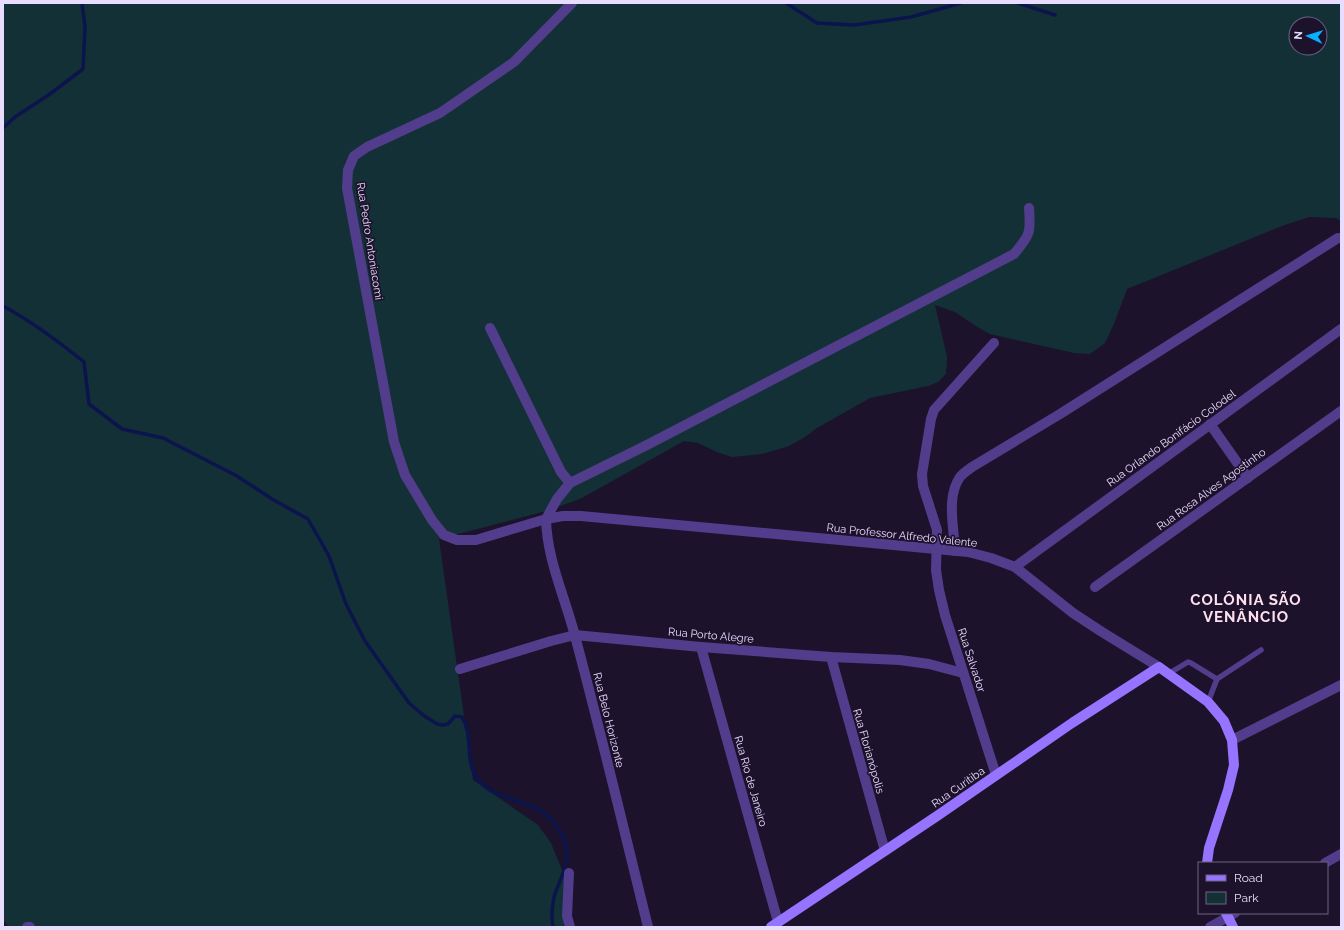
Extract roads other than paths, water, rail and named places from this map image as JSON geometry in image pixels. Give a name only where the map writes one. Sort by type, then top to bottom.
[{"type":"street","name":"Rua Pedro Antoniacomi","points":[[546,519],[476,540],[457,540],[444,535],[432,520],[405,475],[394,442],[347,188],[348,170],[354,156],[367,147],[440,113],[514,62],[572,3]]},
{"type":"street","points":[[546,519],[557,499],[570,483],[1014,254],[1028,237],[1031,224],[1029,208]]},
{"type":"street","points":[[955,551],[952,501],[954,487],[961,476],[972,467],[1067,410],[1338,238]]},
{"type":"street","points":[[490,328],[561,472],[570,483]]},
{"type":"street","name":"Rua Orlando Bonifácio Colodel","points":[[1015,567],[1341,328]]},
{"type":"street","name":"Rua Salvador","points":[[994,343],[934,410],[931,419],[922,474],[923,486],[937,530],[936,570],[938,590],[996,775]]},
{"type":"street","name":"Rua Rosa Alves Agostinho","points":[[1095,587],[1341,411]]},
{"type":"street","points":[[1210,424],[1248,478]]},
{"type":"street","name":"Rua Professor Alfredo Valente","points":[[546,519],[581,516],[955,551],[991,558],[1015,567],[1073,613],[1159,667],[1208,702],[1224,722],[1232,740],[1234,765],[1228,790],[1209,848],[1207,862]]},
{"type":"street","name":"Rua Belo Horizonte","points":[[546,519],[546,536],[549,552],[575,635],[648,927]]},
{"type":"street","name":"Rua Porto Alegre","points":[[460,669],[575,635],[830,657],[900,660],[929,664],[963,673]]},
{"type":"street","name":"Rua Rio de Janeiro","points":[[701,647],[775,925]]},
{"type":"street","name":"Rua Florianópolis","points":[[830,657],[885,851]]},
{"type":"street","name":"Rua Curitiba","points":[[775,925],[1072,723],[1159,667]]},
{"type":"street","points":[[1232,740],[1341,685]]},
{"type":"street","points":[[1327,862],[1341,854]]},
{"type":"street","points":[[569,873],[567,916],[570,927]]},
{"type":"street","points":[[1210,927],[1230,914],[1233,927]]},
{"type":"lane","points":[[1208,702],[1217,679],[1261,650]]},
{"type":"lane","points":[[1168,674],[1188,662],[1217,679]]},
{"type":"waterway","points":[[3,128],[15,117],[50,94],[83,69],[85,27],[82,3]]},
{"type":"waterway","points":[[786,3],[817,23],[854,25],[911,17],[961,3]]},
{"type":"waterway","points":[[1018,3],[1055,15]]},
{"type":"waterway","points":[[3,306],[45,332],[84,362],[89,404],[122,429],[163,438],[237,476],[272,499],[308,519],[329,556],[346,604],[365,641],[409,703],[437,724],[448,724],[455,716],[462,717],[468,732],[473,771],[483,785],[499,794],[525,803],[541,811],[546,814],[558,828],[566,844],[567,858],[566,865],[554,897],[552,912],[553,927]]},
{"type":"district","name":"COLÔNIA SÃO VENÂNCIO","points":[[1246,608]]}]
